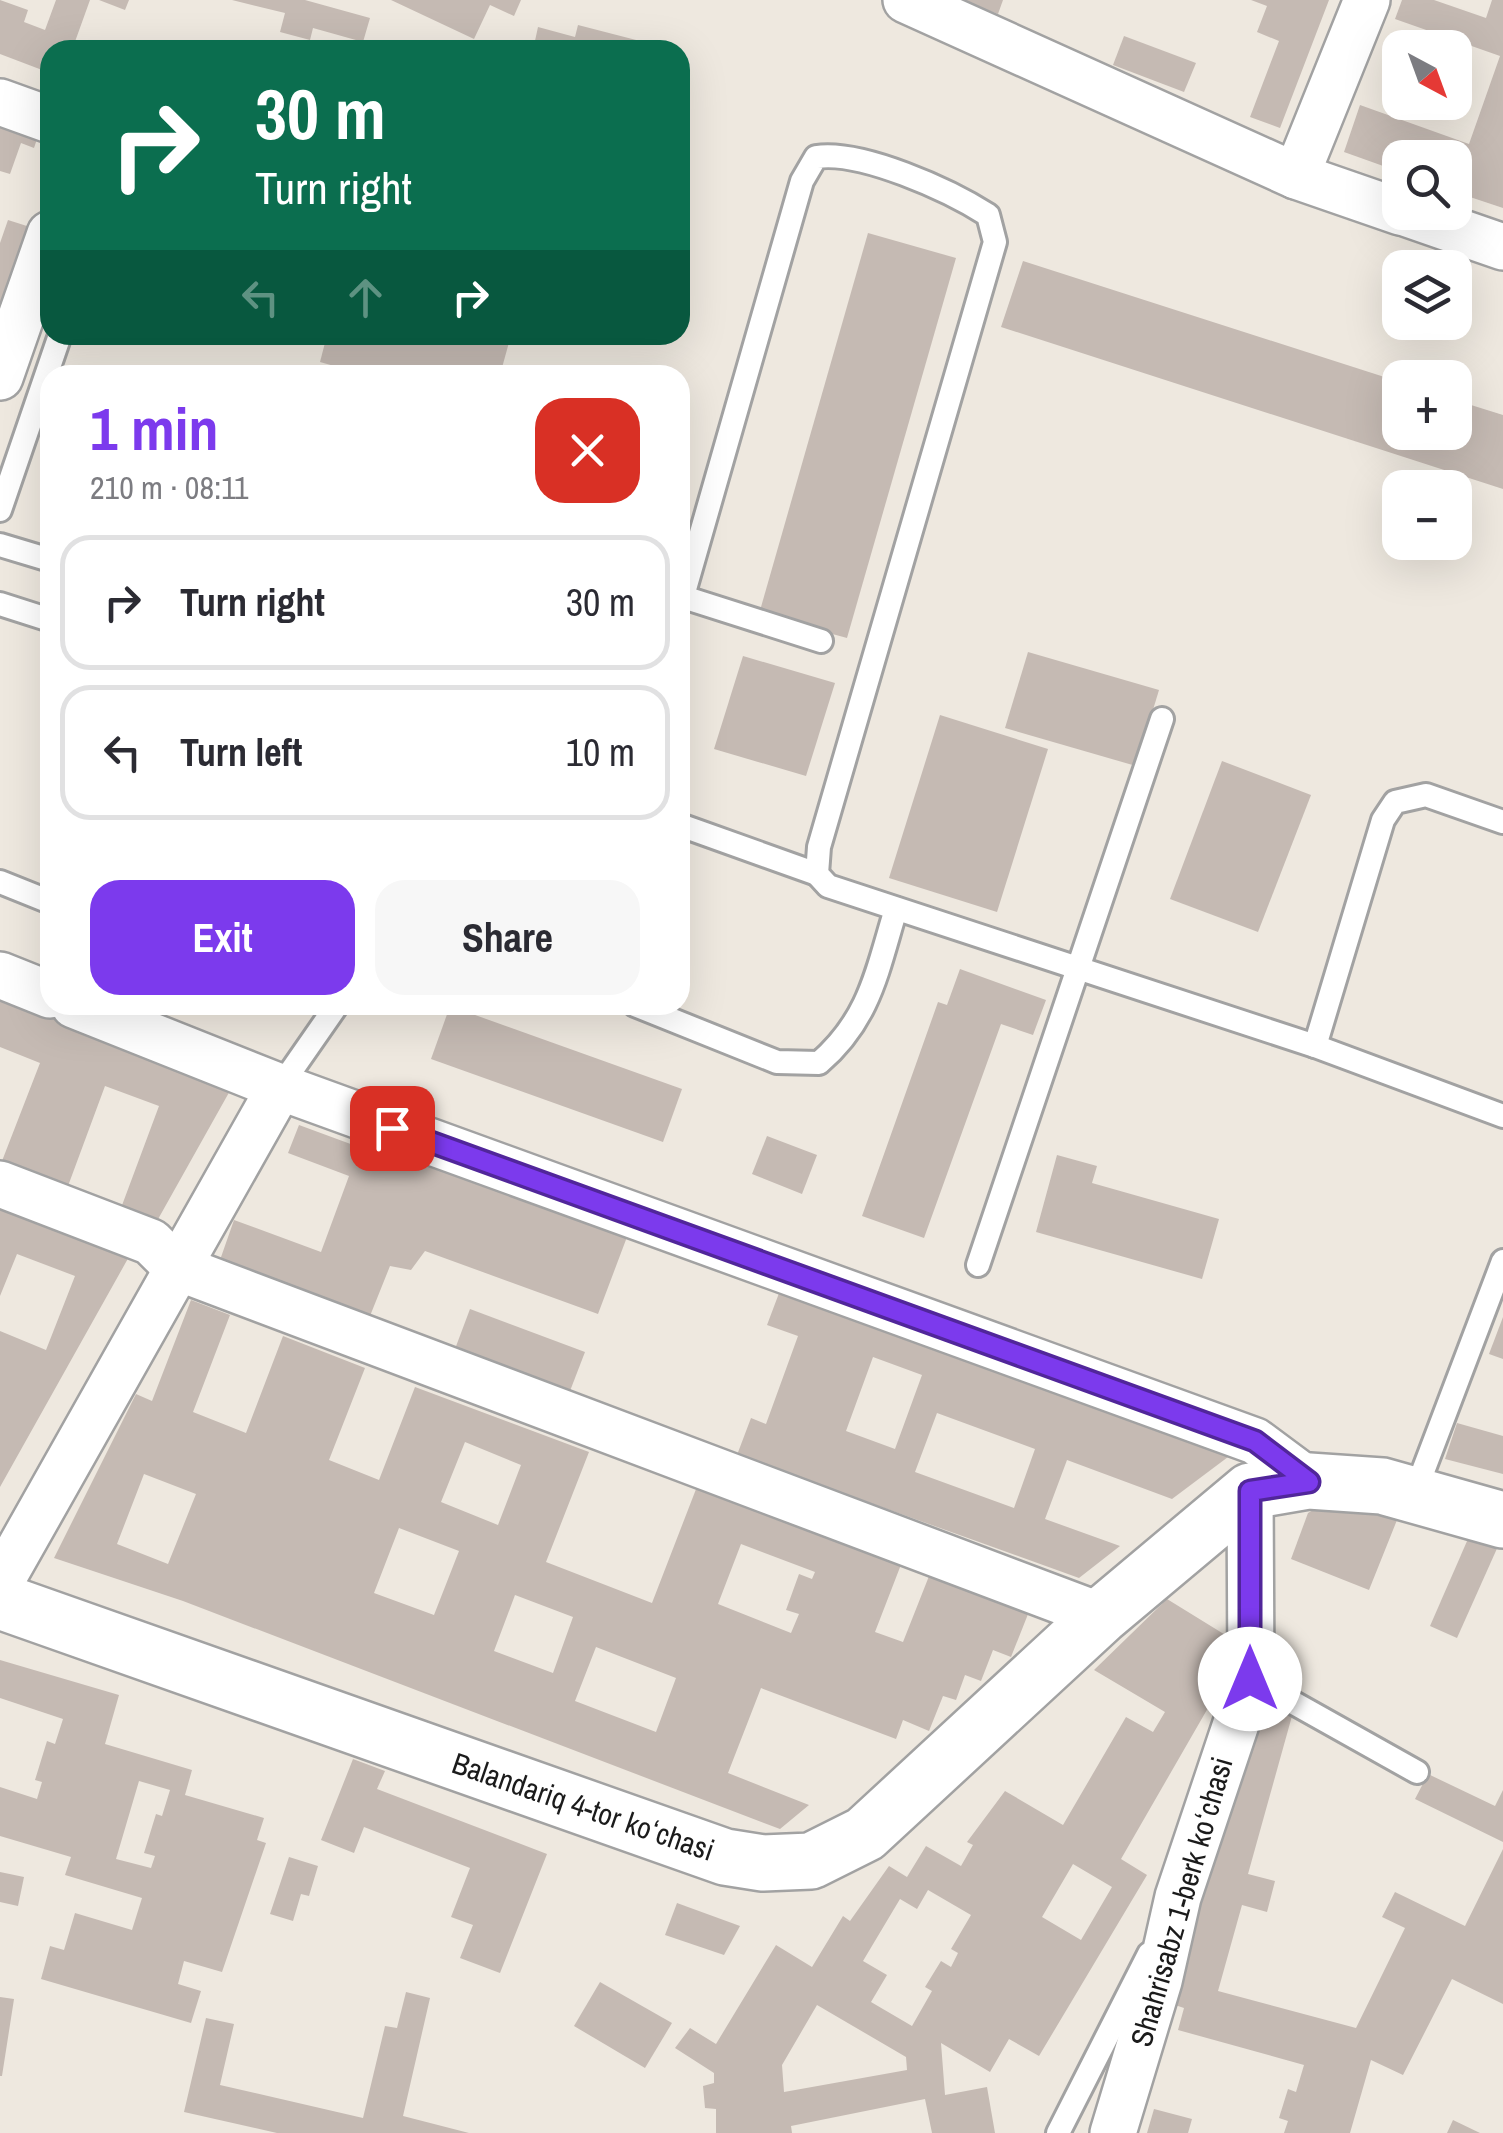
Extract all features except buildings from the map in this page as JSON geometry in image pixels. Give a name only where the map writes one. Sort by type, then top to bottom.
[{"type":"street","points":[[906,0],[1296,176],[1382,205]]},
{"type":"street","points":[[1296,176],[1367,0]]},
{"type":"street","points":[[0,102],[40,116]]},
{"type":"street","points":[[1455,230],[1503,246]]},
{"type":"street","points":[[0,377],[40,263]]},
{"type":"street","points":[[0,976],[40,992]]},
{"type":"street","points":[[99,1015],[280,1087],[1255,1441],[1309,1482]]},
{"type":"street","points":[[0,1583],[280,1087]]},
{"type":"street","points":[[0,1184],[151,1242],[176,1267],[1101,1616]]},
{"type":"street","points":[[1250,1491],[1309,1482],[1382,1486],[1503,1520]]},
{"type":"street","name":"Balandariq 4-tor koʻchasi","points":[[0,1601],[725,1857],[763,1863],[810,1861],[865,1834],[1101,1616],[1250,1491]]},
{"type":"street","name":"Shahrisabz 1-berk koʻchasi","points":[[1113,2133],[1160,1981],[1178,1898],[1250,1679],[1250,1491]]},
{"type":"lane","points":[[690,568],[802,181],[816,157],[837,154],[958,196],[988,215],[996,242],[819,847],[817,874]]},
{"type":"lane","points":[[0,510],[40,393]]},
{"type":"lane","points":[[0,546],[40,557]]},
{"type":"lane","points":[[690,599],[821,641]]},
{"type":"lane","points":[[0,604],[40,617]]},
{"type":"lane","points":[[978,1265],[1162,719]]},
{"type":"lane","points":[[1315,1046],[1383,820],[1395,802],[1426,796],[1503,822]]},
{"type":"lane","points":[[690,829],[817,874],[828,886],[1315,1046],[1503,1116]]},
{"type":"lane","points":[[0,882],[40,898]]},
{"type":"lane","points":[[660,1015],[777,1062],[819,1063],[846,1040],[866,1010],[896,909]]},
{"type":"lane","points":[[280,1087],[323,1015]]},
{"type":"lane","points":[[1414,1495],[1503,1261]]},
{"type":"lane","points":[[1250,1679],[1417,1772]]},
{"type":"lane","points":[[1058,2133],[1178,1898]]},
{"type":"route","points":[[392,1128],[1255,1441],[1309,1482],[1250,1491],[1250,1679]]}]
